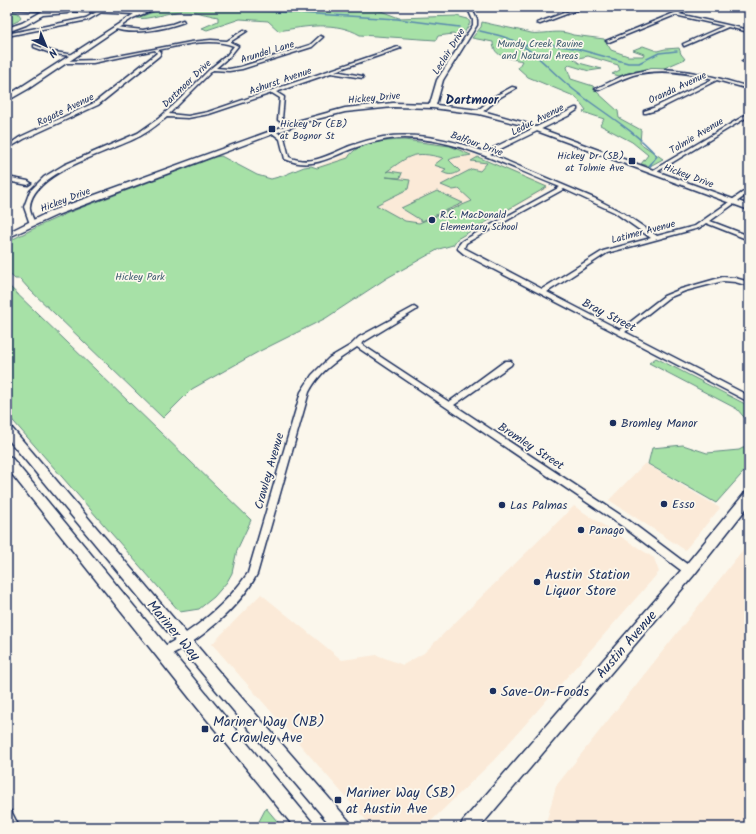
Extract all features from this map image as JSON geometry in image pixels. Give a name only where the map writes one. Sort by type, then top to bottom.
[{"type":"main road","points":[[11,7],[49,8],[68,11]]},
{"type":"main road","points":[[57,7],[131,14],[158,7]]},
{"type":"main road","points":[[40,15],[68,11],[102,11],[131,14],[158,7]]},
{"type":"main road","name":"Leclair Drive","points":[[433,106],[440,80],[474,27],[475,20],[470,7]]},
{"type":"main road","points":[[7,8],[19,11],[25,15],[22,22]]},
{"type":"main road","points":[[7,29],[23,25],[49,8]]},
{"type":"main road","points":[[7,29],[49,8]]},
{"type":"main road","points":[[120,13],[139,13]]},
{"type":"main road","points":[[7,99],[26,88],[115,28],[131,14]]},
{"type":"main road","name":"Hickey Drive","points":[[7,236],[32,222],[290,125],[325,114],[363,107],[398,105],[433,106],[479,112],[503,117],[749,208]]},
{"type":"main road","name":"Mariner Way","points":[[7,430],[184,642],[343,827]]},
{"type":"main road","name":"Mariner Way","points":[[7,460],[305,827]]},
{"type":"main road","name":"Austin Avenue","points":[[468,827],[689,571],[749,496]]},
{"type":"street","points":[[411,7],[470,7]]},
{"type":"street","points":[[539,23],[583,7]]},
{"type":"street","points":[[608,41],[692,7]]},
{"type":"street","points":[[734,7],[749,10]]},
{"type":"street","points":[[7,35],[87,19],[102,11]]},
{"type":"street","points":[[676,14],[749,31]]},
{"type":"street","points":[[115,28],[143,31],[172,25],[183,21]]},
{"type":"street","points":[[684,45],[728,26]]},
{"type":"street","points":[[229,41],[245,31]]},
{"type":"street","name":"Arundel Lane","points":[[213,69],[230,70],[240,68],[310,46],[321,37]]},
{"type":"street","name":"Dartmoor Drive","points":[[52,168],[130,139],[151,127],[236,47],[229,41],[212,40],[156,49],[97,62],[63,62]]},
{"type":"street","points":[[35,46],[53,53],[73,55]]},
{"type":"street","name":"Ashurst Avenue","points":[[165,115],[188,117],[204,115],[399,48]]},
{"type":"street","name":"Rogate Avenue","points":[[7,148],[22,138],[96,104],[158,55],[159,53],[156,49]]},
{"type":"street","points":[[744,61],[749,58]]},
{"type":"street","points":[[597,89],[641,72],[677,71],[696,74],[749,88]]},
{"type":"street","points":[[332,72],[362,77]]},
{"type":"street","name":"Oranda Avenue","points":[[646,112],[716,79]]},
{"type":"street","points":[[479,112],[497,97],[514,88]]},
{"type":"street","points":[[273,92],[282,97],[280,120],[290,125]]},
{"type":"street","name":"Leduc Avenue","points":[[486,154],[576,109]]},
{"type":"street","name":"Tolmie Avenue","points":[[653,172],[749,114]]},
{"type":"street","name":"Balfour Drive","points":[[273,132],[282,138],[286,157],[299,162],[314,162],[361,144],[398,137],[420,137],[446,140],[486,154],[618,212],[656,238]]},
{"type":"street","points":[[7,179],[28,183]]},
{"type":"street","name":"Bray Street","points":[[563,187],[464,242],[461,248],[466,253],[749,399]]},
{"type":"street","name":"Latimer Avenue","points":[[542,292],[600,254],[692,229],[706,221],[749,190]]},
{"type":"street","points":[[22,212],[32,222]]},
{"type":"street","points":[[706,221],[749,238]]},
{"type":"street","points":[[620,333],[666,297],[683,290],[723,279],[735,280],[749,284]]},
{"type":"street","name":"Crawley Avenue","points":[[163,654],[184,642],[229,604],[252,574],[308,385],[328,363],[357,344],[362,339],[414,308]]},
{"type":"street","name":"Bromley Street","points":[[357,344],[625,523],[689,571]]},
{"type":"street","points":[[448,406],[508,364]]},
{"type":"street","points":[[7,815],[13,827]]},
{"type":"shaded area","name":"R.C. MacDonald Elementary School","points":[[403,141],[436,143],[456,147],[551,187],[433,252],[292,177],[358,150]]},
{"type":"shaded area","name":"Esso","points":[[645,463],[720,508],[685,550],[609,500]]},
{"type":"shaded area","points":[[574,506],[654,558],[659,572],[494,760],[425,827],[372,827],[212,644],[261,594],[342,660],[377,655],[403,665],[424,653]]},
{"type":"shaded area","points":[[749,542],[749,827],[545,827],[556,786]]},
{"type":"green space","name":"Mundy Creek Ravine and Natural Areas","points":[[167,7],[363,7],[381,11],[399,18],[456,16],[468,19],[470,23],[463,35],[453,34],[438,36],[436,40],[360,35],[331,26],[310,26],[279,31],[268,21],[240,19],[207,30],[202,28],[218,21],[218,17],[188,11],[179,11],[141,19],[137,18]]},
{"type":"green space","points":[[7,10],[18,13],[21,17],[18,21],[7,26]]},
{"type":"green space","points":[[482,22],[533,33],[563,32],[573,35],[604,39],[611,50],[628,56],[643,56],[644,54],[633,50],[643,46],[657,51],[679,48],[685,59],[662,69],[634,71],[619,76],[612,74],[620,70],[618,65],[588,56],[574,59],[579,63],[602,69],[589,71],[569,65],[567,67],[571,79],[593,86],[597,92],[618,111],[619,118],[641,130],[640,143],[663,159],[650,166],[641,164],[648,155],[632,142],[600,125],[604,119],[583,112],[586,110],[576,97],[528,77],[518,68],[522,61],[508,58],[499,54],[494,47],[493,42],[472,38],[481,27]]},
{"type":"green space","name":"Hickey Park","points":[[404,140],[450,146],[471,155],[449,160],[460,171],[454,174],[442,172],[446,169],[434,165],[443,158],[425,155],[406,158],[386,172],[402,173],[400,178],[386,177],[410,180],[408,189],[376,205],[405,221],[419,223],[472,201],[459,189],[453,190],[441,185],[472,169],[480,171],[487,163],[471,161],[478,157],[547,187],[457,239],[453,245],[439,249],[387,278],[326,318],[258,352],[192,389],[163,418],[20,279],[15,279],[7,272],[7,242],[70,212],[215,157],[221,156],[257,175],[271,179],[304,167],[311,166],[317,168],[348,158],[352,152],[365,145]]},
{"type":"green space","points":[[437,191],[463,203],[422,221],[401,208]]},
{"type":"green space","points":[[7,284],[251,520],[237,550],[232,573],[227,582],[214,597],[199,609],[180,612],[7,414]]},
{"type":"green space","points":[[656,358],[749,406],[749,423],[737,409],[649,363]]},
{"type":"green space","points":[[683,445],[707,453],[739,450],[749,445],[749,466],[716,503],[648,464],[652,448]]},
{"type":"green space","points":[[266,808],[282,827],[256,827]]},
{"type":"waterway","points":[[166,7],[199,7],[397,19],[459,27]]},
{"type":"waterway","points":[[480,31],[508,38],[521,45]]},
{"type":"waterway","points":[[521,45],[553,45],[574,48],[628,63],[639,63],[659,53],[677,51]]},
{"type":"waterway","points":[[521,45],[537,56],[566,84],[628,129],[648,146],[657,156],[650,165]]},
{"type":"place","name":"Hickey Dr (EB) at Bognor St","points":[[272,129]]},
{"type":"place","name":"Hickey Dr (SB) at Tolmie Ave","points":[[632,161]]},
{"type":"place","name":"R.C. MacDonald Elementary School","points":[[432,220]]},
{"type":"place","name":"Bromley Manor","points":[[613,423]]},
{"type":"place","name":"Esso","points":[[664,504]]},
{"type":"place","name":"Las Palmas","points":[[502,505]]},
{"type":"place","name":"Panago","points":[[581,530]]},
{"type":"place","name":"Austin Station Liquor Store","points":[[537,582]]},
{"type":"place","name":"Save-On-Foods","points":[[493,691]]},
{"type":"place","name":"Mariner Way (NB) at Crawley Ave","points":[[205,729]]},
{"type":"place","name":"Mariner Way (SB) at Austin Ave","points":[[338,800]]},
{"type":"district","name":"Dartmoor","points":[[472,99]]}]
